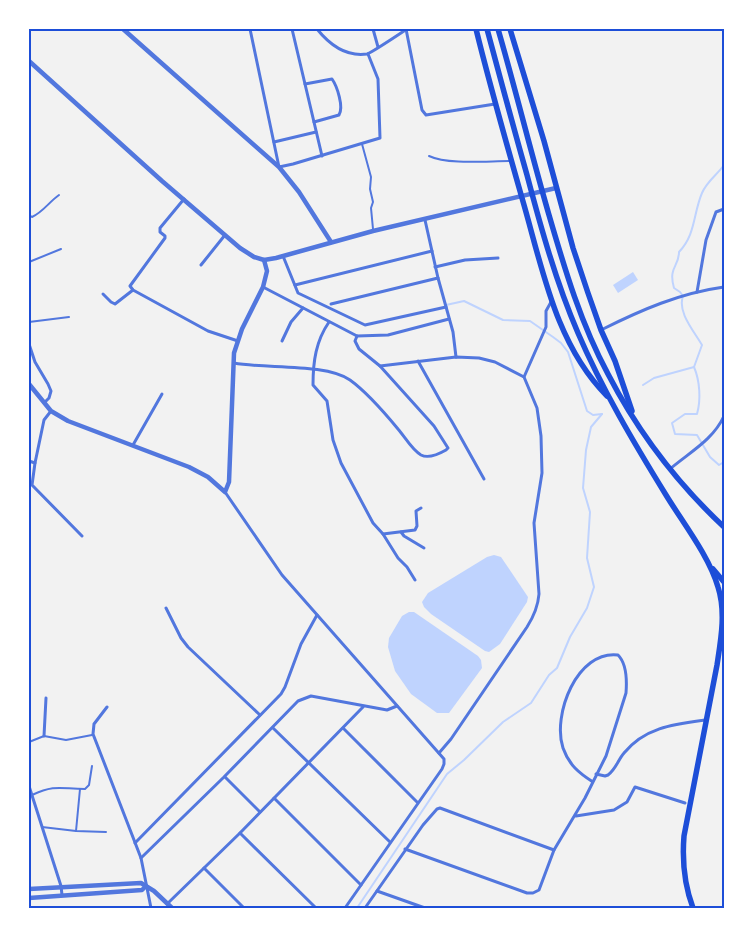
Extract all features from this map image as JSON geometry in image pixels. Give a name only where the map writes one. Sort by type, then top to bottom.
[{"type":"highway","points":[[476,29],[495,104],[552,302],[579,360],[594,382],[612,401]]},
{"type":"highway","points":[[487,29],[538,216],[562,292],[578,333],[612,401],[659,483],[710,566],[724,582]]},
{"type":"highway","points":[[498,29],[562,260],[586,327],[608,375],[634,420],[689,492],[724,527]]},
{"type":"highway","points":[[510,29],[573,248],[601,330],[616,361],[634,420]]},
{"type":"highway","points":[[693,908],[684,876],[682,854],[705,720],[717,665],[722,621],[722,603],[710,566]]},
{"type":"street","points":[[123,29],[279,167],[300,192],[331,242]]},
{"type":"street","points":[[250,29],[279,167]]},
{"type":"street","points":[[292,29],[322,156]]},
{"type":"street","points":[[317,29],[330,44],[340,50],[368,54],[407,29],[424,114],[429,116],[495,104]]},
{"type":"street","points":[[373,29],[378,47]]},
{"type":"street","points":[[279,167],[380,138],[378,79],[368,54]]},
{"type":"street","points":[[29,61],[225,235],[246,252],[264,260],[373,231],[556,188]]},
{"type":"street","points":[[305,84],[332,79],[340,104],[341,110],[339,115],[314,122]]},
{"type":"street","points":[[274,142],[316,132]]},
{"type":"street","points":[[184,199],[160,228],[160,232],[165,236],[164,238],[130,286],[133,290],[208,330],[238,341]]},
{"type":"street","points":[[697,292],[706,240],[716,212],[724,209]]},
{"type":"street","points":[[425,220],[449,319],[456,357]]},
{"type":"street","points":[[200,265],[225,235]]},
{"type":"street","points":[[295,285],[432,251]]},
{"type":"street","points":[[284,256],[298,293],[365,325],[446,307]]},
{"type":"street","points":[[435,266],[465,260],[498,258]]},
{"type":"street","points":[[224,492],[229,482],[233,363],[238,341],[263,287],[267,271],[264,260]]},
{"type":"street","points":[[331,304],[438,278]]},
{"type":"street","points":[[263,287],[356,336],[388,335],[449,319]]},
{"type":"street","points":[[601,330],[657,304],[697,292],[724,287]]},
{"type":"street","points":[[103,294],[116,304],[133,290]]},
{"type":"street","points":[[524,377],[546,327],[546,311],[552,302]]},
{"type":"street","points":[[282,340],[291,322],[303,308]]},
{"type":"street","points":[[329,322],[319,340],[314,356],[313,385],[327,401],[333,440],[341,463],[373,523],[383,534],[415,580]]},
{"type":"street","points":[[233,363],[314,370],[344,376],[399,429],[419,454],[432,456],[446,450],[448,448],[434,426],[380,366],[359,349],[355,342],[356,336]]},
{"type":"street","points":[[29,344],[35,362],[51,391],[50,398],[44,403]]},
{"type":"street","points":[[380,366],[456,357],[479,358],[495,362],[524,377],[538,413],[542,473],[534,524],[539,594],[538,605],[534,617],[527,628],[440,753]]},
{"type":"street","points":[[418,361],[484,479]]},
{"type":"street","points":[[29,384],[51,411],[68,421],[133,445],[208,477],[224,492],[274,564],[444,759],[443,766],[345,908]]},
{"type":"street","points":[[133,445],[162,394]]},
{"type":"street","points":[[51,411],[44,420],[32,483],[34,488],[82,536]]},
{"type":"street","points":[[670,469],[706,441],[716,430],[724,416]]},
{"type":"street","points":[[29,461],[35,463]]},
{"type":"street","points":[[383,534],[415,530],[417,526],[416,511],[421,508]]},
{"type":"street","points":[[401,532],[404,536],[424,548]]},
{"type":"street","points":[[166,608],[181,638],[188,647],[260,715]]},
{"type":"street","points":[[135,843],[284,690],[301,644],[317,615]]},
{"type":"street","points":[[406,849],[527,893],[539,890],[554,850],[575,816],[593,782],[596,774],[606,756],[626,692],[627,682],[624,662],[618,654],[600,656],[587,666],[569,690],[562,716],[562,743],[568,759],[574,769],[593,782]]},
{"type":"street","points":[[141,858],[274,728],[298,701],[308,697],[322,698],[387,710],[397,706]]},
{"type":"street","points":[[44,736],[46,698]]},
{"type":"street","points":[[107,707],[94,724],[93,734],[141,858],[151,908]]},
{"type":"street","points":[[167,904],[240,833],[363,707]]},
{"type":"street","points":[[596,774],[605,776],[611,772],[624,752],[659,727],[705,720]]},
{"type":"street","points":[[274,728],[390,842]]},
{"type":"street","points":[[343,728],[417,802]]},
{"type":"street","points":[[224,777],[260,812]]},
{"type":"street","points":[[29,786],[61,886],[62,895]]},
{"type":"street","points":[[575,816],[614,810],[627,802],[635,787],[685,803]]},
{"type":"street","points":[[274,798],[361,885]]},
{"type":"street","points":[[365,908],[431,814],[440,808],[554,850]]},
{"type":"street","points":[[240,833],[316,908]]},
{"type":"street","points":[[204,868],[244,908]]},
{"type":"street","points":[[29,889],[140,883],[154,891],[172,908]]},
{"type":"street","points":[[29,898],[142,890],[146,886]]},
{"type":"street","points":[[377,891],[425,908]]},
{"type":"lane","points":[[362,144],[371,177],[373,231]]},
{"type":"lane","points":[[428,156],[435,159],[459,161],[512,161]]},
{"type":"lane","points":[[29,216],[32,217],[39,214],[50,201],[59,195]]},
{"type":"lane","points":[[29,262],[61,249]]},
{"type":"lane","points":[[29,322],[69,317]]},
{"type":"lane","points":[[29,742],[44,736],[66,740],[93,734]]},
{"type":"lane","points":[[32,795],[50,788],[85,789],[89,785],[92,766]]},
{"type":"lane","points":[[76,831],[80,789]]},
{"type":"lane","points":[[42,827],[106,832]]},
{"type":"water","points":[[633,272],[638,280],[618,293],[613,285]]},
{"type":"water","points":[[494,555],[501,557],[528,597],[527,602],[500,644],[489,652],[431,614],[422,602],[428,593],[487,557]]},
{"type":"water","points":[[409,612],[414,612],[478,656],[481,660],[482,668],[449,713],[437,713],[411,694],[395,671],[388,647],[389,638],[402,616]]},
{"type":"waterway","points":[[694,367],[702,345],[684,315],[682,308],[683,296],[674,288],[672,276],[679,252],[691,231],[702,193],[724,165]]},
{"type":"waterway","points":[[446,305],[464,301],[503,320],[530,321],[553,337],[568,352],[587,411],[593,415],[602,414]]},
{"type":"waterway","points":[[694,367],[698,378],[699,390],[697,414],[685,414],[672,423],[675,434],[697,435],[710,457],[719,465],[724,462]]},
{"type":"waterway","points":[[643,385],[654,378],[694,367]]},
{"type":"waterway","points":[[357,908],[447,774],[503,722],[531,703],[549,675],[557,668],[570,637],[587,608],[594,587],[587,558],[590,512],[583,488],[586,450],[591,427],[602,414]]}]
